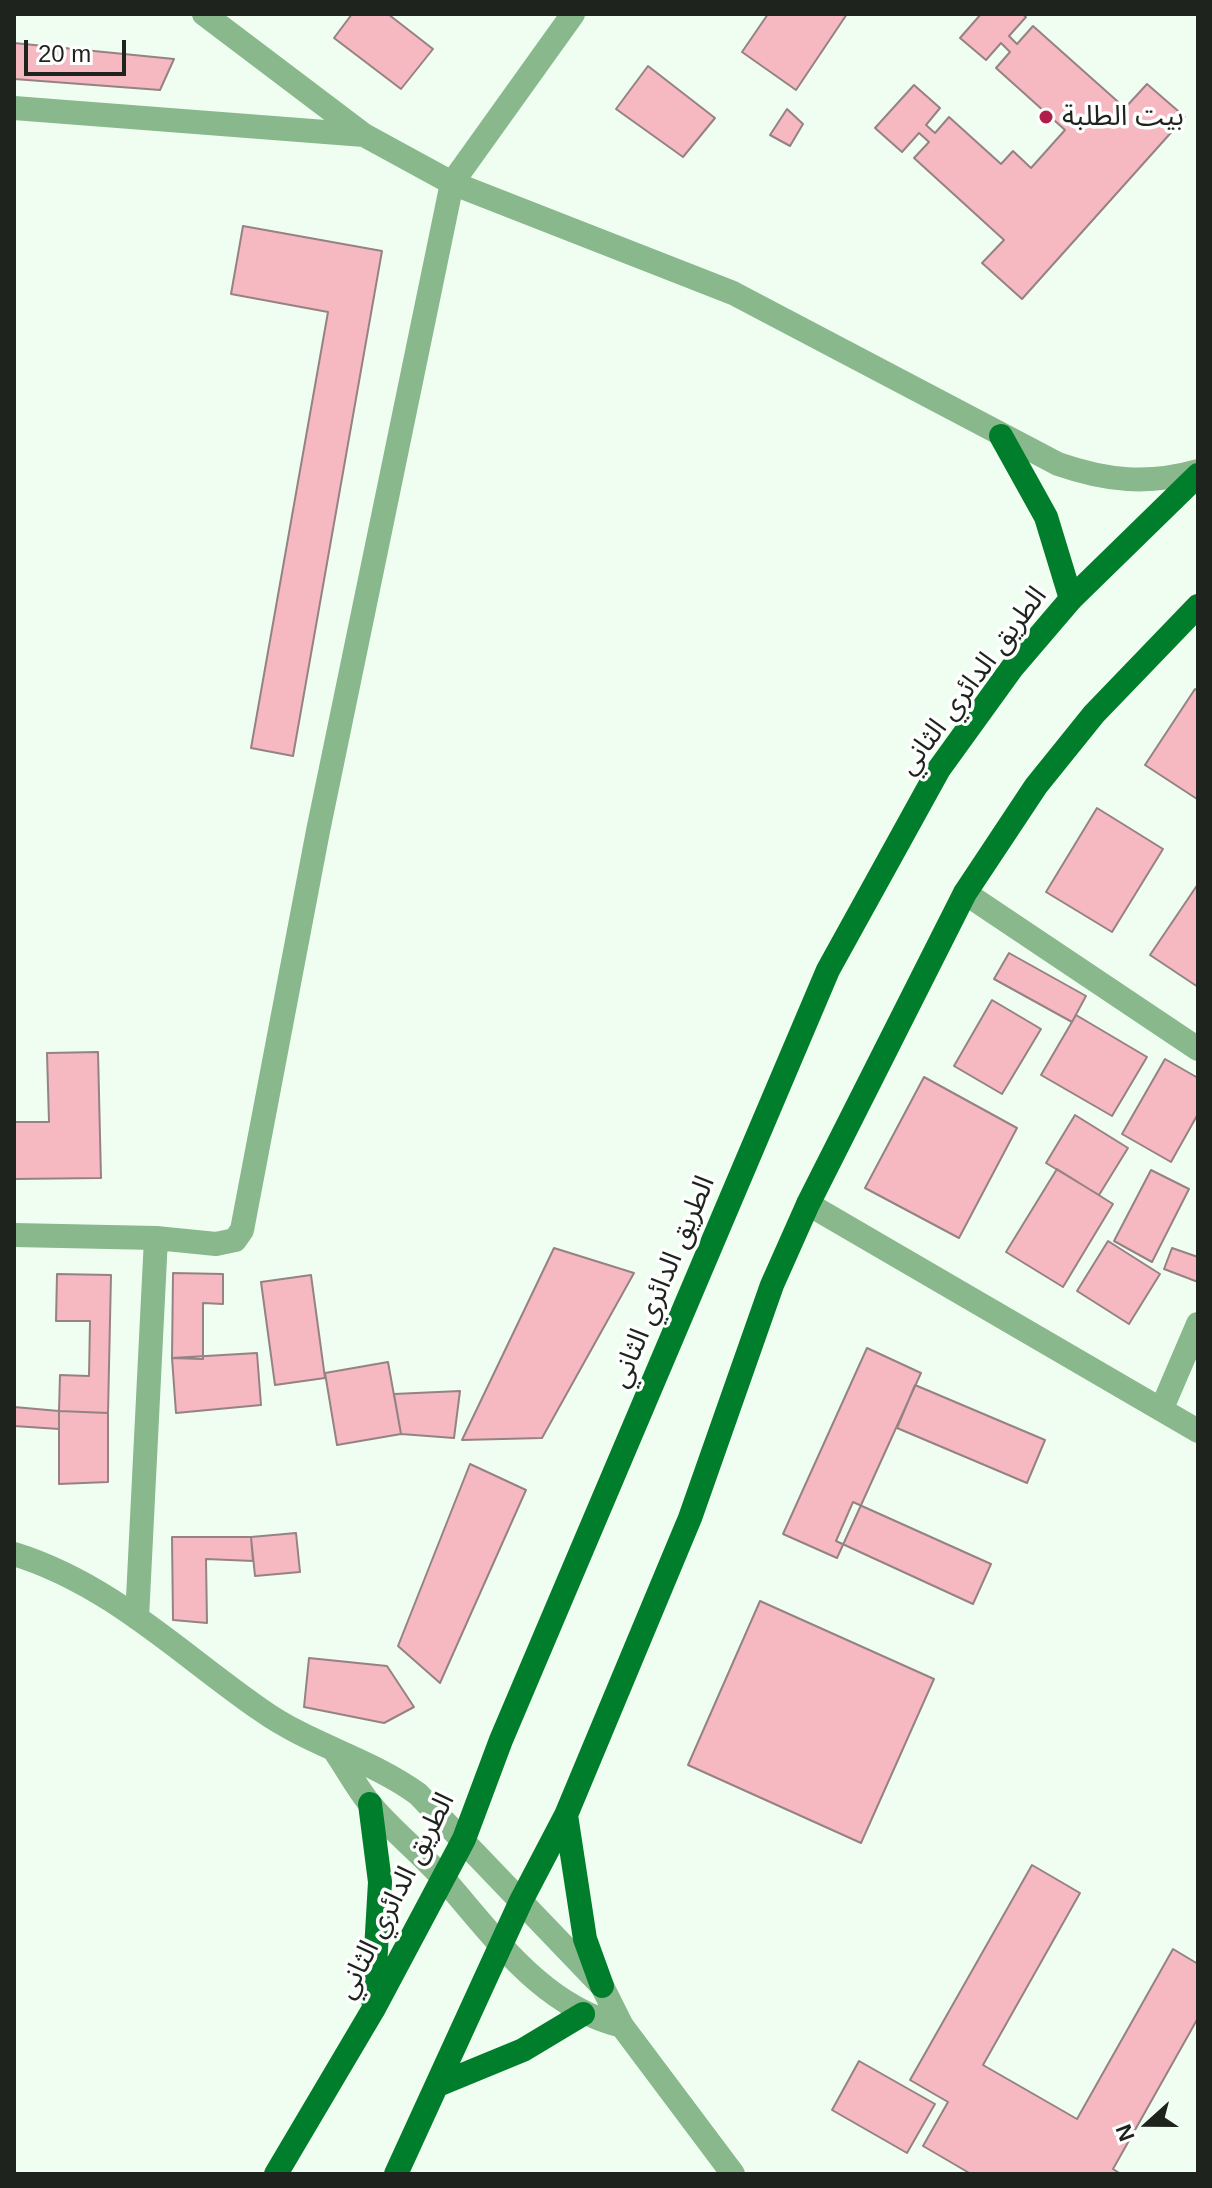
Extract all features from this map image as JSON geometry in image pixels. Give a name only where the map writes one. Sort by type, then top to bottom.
[{"type":"main road","points":[[1001,436],[1046,517],[1071,599]]},
{"type":"main road","name":"الطريق الدائري الثاني","points":[[276,2174],[373,2010],[464,1839],[501,1740],[828,970],[939,769],[1012,668],[1071,599],[1198,473]]},
{"type":"main road","points":[[396,2174],[521,1901],[566,1815],[690,1518],[772,1285],[808,1204],[965,893],[1036,786],[1094,714],[1194,615]]},
{"type":"main road","points":[[370,1804],[380,1882],[373,2010]]},
{"type":"main road","points":[[566,1815],[585,1939],[602,1986]]},
{"type":"main road","points":[[438,2085],[523,2050],[583,2014]]},
{"type":"street","points":[[204,14],[364,135],[452,183],[733,293],[1001,436],[1092,475],[1124,481],[1163,480],[1198,473]]},
{"type":"street","points":[[14,1235],[156,1238],[216,1244],[235,1240],[242,1230],[318,831],[452,183],[573,14]]},
{"type":"street","points":[[14,108],[364,135]]},
{"type":"street","points":[[965,893],[1198,1049]]},
{"type":"street","points":[[808,1204],[1198,1431]]},
{"type":"street","points":[[137,1618],[156,1238]]},
{"type":"street","points":[[1162,1408],[1198,1324]]},
{"type":"street","points":[[14,1554],[57,1567],[103,1593],[262,1711],[336,1753],[393,1776],[464,1839],[602,1986],[622,2026],[733,2174]]},
{"type":"street","points":[[336,1753],[370,1804],[443,1878],[500,1946],[544,1986],[583,2014],[622,2026]]},
{"type":"building","points":[[352,14],[388,14],[433,49],[401,89],[334,38]]},
{"type":"building","points":[[768,14],[847,14],[796,90],[742,52]]},
{"type":"building","points":[[981,14],[1022,14],[1026,17],[1009,36],[1017,44],[1033,26],[1125,108],[1147,84],[1185,117],[1022,299],[982,263],[1004,240],[914,158],[929,142],[919,133],[902,152],[875,128],[914,85],[940,108],[926,125],[935,133],[949,117],[1001,164],[1013,151],[1031,168],[1065,130],[996,68],[1010,52],[1001,43],[986,60],[960,38]]},
{"type":"building","points":[[14,43],[174,59],[160,90],[14,79]]},
{"type":"building","points":[[648,66],[715,118],[683,157],[616,109]]},
{"type":"building","points":[[787,109],[803,124],[790,146],[770,135]]},
{"type":"building","points":[[243,226],[382,251],[293,756],[251,748],[328,312],[231,294]]},
{"type":"building","points":[[1195,689],[1198,691],[1197,799],[1145,765]]},
{"type":"building","points":[[1097,808],[1163,849],[1112,932],[1046,892]]},
{"type":"building","points":[[1198,884],[1198,987],[1150,955]]},
{"type":"building","points":[[1009,953],[1086,996],[1072,1022],[994,979]]},
{"type":"building","points":[[992,1000],[1041,1029],[1002,1094],[954,1066]]},
{"type":"building","points":[[1076,1015],[1147,1057],[1112,1116],[1041,1075]]},
{"type":"building","points":[[98,1052],[101,1178],[14,1179],[14,1122],[49,1122],[47,1053]]},
{"type":"building","points":[[1165,1059],[1198,1078],[1198,1114],[1171,1162],[1122,1134]]},
{"type":"building","points":[[924,1077],[1017,1128],[959,1238],[865,1188]]},
{"type":"building","points":[[1075,1115],[1128,1148],[1099,1195],[1046,1163]]},
{"type":"building","points":[[1057,1169],[1113,1204],[1063,1287],[1006,1252]]},
{"type":"building","points":[[1151,1170],[1189,1189],[1152,1262],[1114,1241]]},
{"type":"building","points":[[1108,1241],[1160,1274],[1129,1324],[1077,1291]]},
{"type":"building","points":[[554,1248],[634,1273],[542,1438],[462,1440]]},
{"type":"building","points":[[1172,1248],[1198,1257],[1198,1282],[1164,1269]]},
{"type":"building","points":[[173,1273],[223,1274],[223,1304],[203,1303],[203,1359],[172,1358]]},
{"type":"building","points":[[57,1274],[111,1275],[108,1413],[59,1411],[60,1375],[89,1376],[90,1321],[56,1321]]},
{"type":"building","points":[[311,1275],[325,1378],[275,1385],[261,1282]]},
{"type":"building","points":[[867,1348],[921,1373],[837,1558],[783,1534]]},
{"type":"building","points":[[257,1353],[261,1405],[176,1413],[172,1358]]},
{"type":"building","points":[[388,1362],[401,1434],[337,1445],[325,1373]]},
{"type":"building","points":[[915,1385],[1045,1440],[1027,1483],[897,1428]]},
{"type":"building","points":[[460,1391],[454,1438],[401,1434],[394,1394]]},
{"type":"building","points":[[14,1407],[59,1411],[59,1429],[14,1426]]},
{"type":"building","points":[[59,1411],[108,1413],[108,1482],[59,1484]]},
{"type":"building","points":[[470,1464],[526,1490],[440,1683],[398,1646]]},
{"type":"building","points":[[853,1502],[991,1564],[973,1604],[836,1541]]},
{"type":"building","points":[[296,1533],[300,1572],[255,1576],[251,1537]]},
{"type":"building","points":[[172,1537],[251,1537],[253,1561],[206,1559],[207,1623],[173,1620]]},
{"type":"building","points":[[760,1601],[934,1679],[861,1843],[688,1765]]},
{"type":"building","points":[[309,1658],[387,1666],[414,1707],[384,1723],[304,1707]]},
{"type":"building","points":[[1032,1865],[1080,1893],[983,2065],[1077,2119],[1173,1949],[1198,1964],[1198,2018],[1113,2169],[1121,2174],[971,2174],[923,2146],[948,2102],[910,2080]]},
{"type":"building","points":[[859,2061],[935,2104],[907,2153],[832,2110]]},
{"type":"place","name":"بيت الطلبة","points":[[1046,117]]}]
